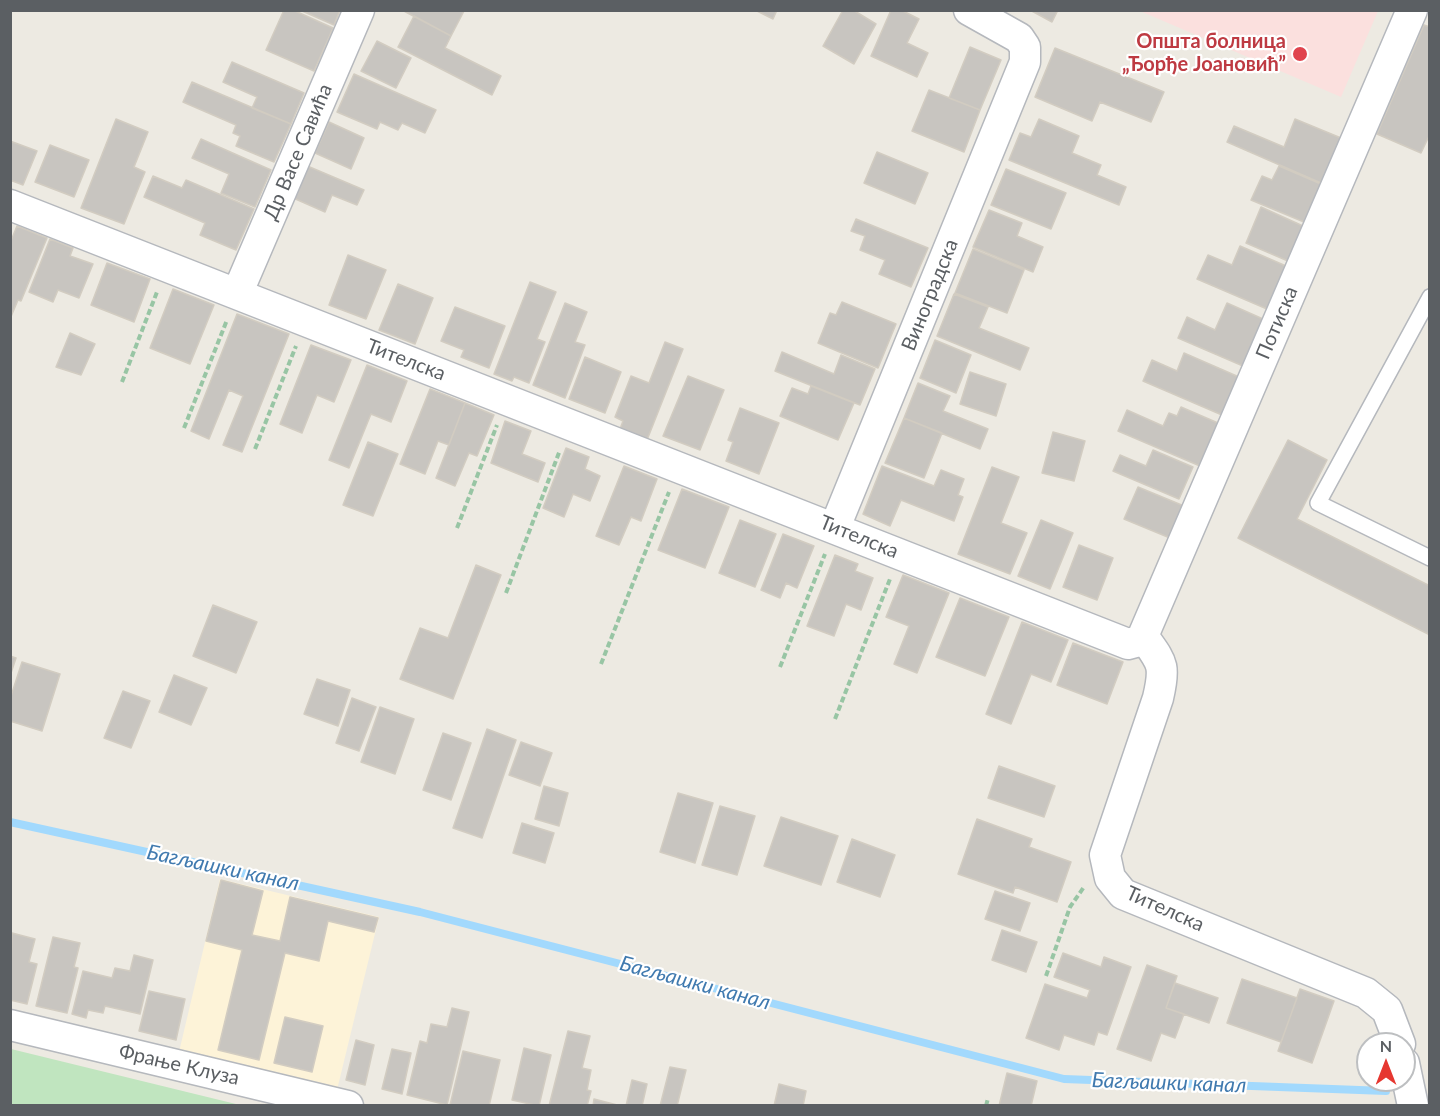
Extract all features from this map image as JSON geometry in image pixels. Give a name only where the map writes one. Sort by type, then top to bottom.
[{"type":"street","name":"Др Васе Савића","points":[[237,294],[359,10]]},
{"type":"street","name":"Виноградска","points":[[835,527],[1025,62],[1025,47],[1019,38],[969,10]]},
{"type":"street","name":"Потиска","points":[[1143,636],[1410,11]]},
{"type":"street","name":"Тителска","points":[[10,205],[680,466],[1128,644],[1143,636]]},
{"type":"street","points":[[1105,855],[1163,677],[1161,663],[1143,636]]},
{"type":"street","name":"Тителска","points":[[1105,855],[1110,878],[1123,894],[1366,993],[1387,1010],[1395,1032]]},
{"type":"street","name":"Фрање Клуза","points":[[10,1025],[348,1106]]},
{"type":"lane","points":[[1430,297],[1318,503],[1430,558]]},
{"type":"path","points":[[122,382],[167,267]]},
{"type":"path","points":[[184,428],[237,294]]},
{"type":"path","points":[[255,449],[306,321]]},
{"type":"path","points":[[457,528],[508,400]]},
{"type":"path","points":[[506,592],[570,424]]},
{"type":"path","points":[[600,664],[680,466]]},
{"type":"path","points":[[780,667],[835,527]]},
{"type":"path","points":[[835,719],[900,553]]},
{"type":"path","points":[[1046,976],[1070,908],[1105,855]]},
{"type":"path","points":[[986,1106],[988,1098]]},
{"type":"shaded area","name":"Општа болница „Ђорђе Јоановић”","points":[[1140,11],[1378,11],[1341,97]]},
{"type":"shaded area","points":[[220,879],[379,917],[337,1090],[179,1052]]},
{"type":"green space","points":[[11,1049],[240,1105],[11,1105]]},
{"type":"building","points":[[284,10],[293,10],[333,28],[314,71],[266,50]]},
{"type":"building","points":[[300,10],[340,10],[334,25]]},
{"type":"building","points":[[402,10],[463,10],[464,11],[451,36]]},
{"type":"building","points":[[755,10],[777,10],[773,19]]},
{"type":"building","points":[[843,10],[853,10],[876,24],[854,64],[823,46]]},
{"type":"building","points":[[891,10],[901,10],[919,19],[907,43],[928,53],[917,77],[871,56]]},
{"type":"building","points":[[1030,10],[1058,10],[1052,22]]},
{"type":"building","points":[[414,16],[451,36],[445,48],[501,76],[492,95],[398,47]]},
{"type":"building","points":[[1424,25],[1430,27],[1430,134],[1421,153],[1377,134]]},
{"type":"building","points":[[377,41],[411,58],[396,88],[361,71]]},
{"type":"building","points":[[970,47],[1001,60],[980,110],[949,98]]},
{"type":"building","points":[[1055,48],[1164,92],[1151,122],[1100,102],[1092,121],[1035,97]]},
{"type":"building","points":[[232,62],[304,93],[291,124],[252,108],[257,97],[223,82]]},
{"type":"building","points":[[354,74],[436,110],[425,133],[402,123],[398,130],[380,122],[377,129],[337,112]]},
{"type":"building","points":[[192,82],[291,124],[274,162],[236,146],[240,136],[233,133],[236,125],[183,102]]},
{"type":"building","points":[[929,90],[980,110],[964,152],[912,131]]},
{"type":"building","points":[[116,119],[148,132],[134,167],[145,172],[124,224],[81,208]]},
{"type":"building","points":[[1039,119],[1079,136],[1072,153],[1101,165],[1097,175],[1126,187],[1119,205],[1009,160],[1020,133],[1031,137]]},
{"type":"building","points":[[1295,119],[1341,138],[1321,183],[1227,142],[1234,126],[1284,147]]},
{"type":"building","points":[[329,122],[364,138],[351,169],[315,153]]},
{"type":"building","points":[[201,139],[271,170],[255,207],[221,193],[229,174],[192,158]]},
{"type":"building","points":[[10,141],[37,151],[23,185],[10,180]]},
{"type":"building","points":[[50,145],[89,160],[74,197],[35,182]]},
{"type":"building","points":[[877,152],[928,173],[915,204],[864,183]]},
{"type":"building","points":[[305,165],[364,190],[357,205],[332,195],[325,212],[291,197]]},
{"type":"building","points":[[1279,166],[1321,184],[1304,222],[1251,200],[1262,176],[1272,180]]},
{"type":"building","points":[[1006,169],[1066,193],[1051,229],[991,205]]},
{"type":"building","points":[[153,176],[182,188],[186,180],[254,209],[236,250],[200,235],[205,223],[144,197]]},
{"type":"building","points":[[1261,207],[1303,226],[1288,261],[1246,243]]},
{"type":"building","points":[[989,210],[1022,223],[1017,236],[1043,247],[1033,272],[973,247]]},
{"type":"building","points":[[856,219],[928,248],[911,287],[879,274],[885,260],[860,250],[865,236],[851,231]]},
{"type":"building","points":[[17,226],[47,238],[21,301],[18,300],[10,319],[10,243]]},
{"type":"building","points":[[50,239],[73,248],[70,256],[93,264],[79,298],[58,290],[53,302],[29,292]]},
{"type":"building","points":[[1240,246],[1286,266],[1267,309],[1197,279],[1208,255],[1232,265]]},
{"type":"building","points":[[973,249],[1024,270],[1007,313],[955,293]]},
{"type":"building","points":[[348,255],[386,270],[366,319],[329,305]]},
{"type":"building","points":[[107,263],[150,279],[134,322],[91,305]]},
{"type":"building","points":[[530,282],[556,292],[537,339],[545,342],[529,383],[514,377],[512,381],[494,374]]},
{"type":"building","points":[[398,284],[433,298],[415,344],[379,330]]},
{"type":"building","points":[[173,289],[214,305],[190,364],[150,348]]},
{"type":"building","points":[[954,294],[988,307],[979,328],[1029,348],[1020,370],[937,336]]},
{"type":"building","points":[[842,302],[896,324],[878,368],[818,343],[830,313],[836,315]]},
{"type":"building","points":[[565,303],[587,312],[575,342],[585,345],[565,398],[533,385]]},
{"type":"building","points":[[1227,303],[1263,319],[1243,366],[1178,338],[1187,317],[1215,330]]},
{"type":"building","points":[[455,307],[505,326],[489,368],[461,357],[464,350],[441,341]]},
{"type":"building","points":[[237,314],[289,334],[242,452],[223,445],[243,396],[229,390],[209,439],[191,431]]},
{"type":"building","points":[[70,333],[95,344],[81,375],[56,367]]},
{"type":"building","points":[[935,340],[971,355],[956,393],[920,378]]},
{"type":"building","points":[[665,342],[683,349],[647,440],[620,429],[623,421],[615,417],[631,376],[649,383]]},
{"type":"building","points":[[311,345],[351,360],[334,402],[317,395],[302,433],[280,424]]},
{"type":"building","points":[[782,352],[834,374],[841,355],[875,369],[860,405],[775,371]]},
{"type":"building","points":[[1184,353],[1239,377],[1222,415],[1143,381],[1152,360],[1177,371]]},
{"type":"building","points":[[585,357],[621,372],[605,413],[569,399]]},
{"type":"building","points":[[367,365],[407,381],[391,422],[371,414],[349,468],[329,460]]},
{"type":"building","points":[[970,372],[1006,384],[996,416],[960,404]]},
{"type":"building","points":[[688,376],[724,390],[700,450],[663,436]]},
{"type":"building","points":[[918,383],[950,396],[943,411],[988,429],[980,449],[904,418]]},
{"type":"building","points":[[811,386],[854,403],[838,440],[780,416],[792,388],[808,394]]},
{"type":"building","points":[[430,389],[465,403],[449,445],[438,441],[425,474],[400,464]]},
{"type":"building","points":[[465,403],[494,415],[477,456],[469,453],[455,486],[436,478]]},
{"type":"building","points":[[1181,407],[1218,423],[1200,466],[1118,431],[1127,410],[1163,426],[1169,413],[1177,416]]},
{"type":"building","points":[[740,408],[779,423],[759,474],[726,461],[733,442],[728,440]]},
{"type":"building","points":[[904,418],[942,433],[924,478],[885,463]]},
{"type":"building","points":[[505,421],[531,431],[522,454],[545,463],[538,482],[491,463]]},
{"type":"building","points":[[1053,432],[1085,441],[1074,481],[1042,473]]},
{"type":"building","points":[[1288,440],[1327,460],[1297,519],[1430,586],[1430,635],[1238,538]]},
{"type":"building","points":[[368,442],[398,454],[373,516],[343,505]]},
{"type":"building","points":[[566,448],[589,457],[585,469],[600,476],[590,501],[573,494],[564,517],[543,508]]},
{"type":"building","points":[[1153,450],[1193,467],[1179,499],[1113,471],[1120,455],[1146,466]]},
{"type":"building","points":[[624,466],[657,479],[641,521],[631,517],[619,545],[596,536]]},
{"type":"building","points":[[882,466],[934,486],[941,470],[964,479],[958,495],[963,497],[954,521],[901,500],[890,526],[863,514]]},
{"type":"building","points":[[992,467],[1019,477],[1001,523],[1027,533],[1010,574],[958,554]]},
{"type":"building","points":[[1138,487],[1184,506],[1170,538],[1124,519]]},
{"type":"building","points":[[682,489],[729,507],[705,568],[658,550]]},
{"type":"building","points":[[740,520],[776,534],[755,587],[719,573]]},
{"type":"building","points":[[1041,520],[1073,533],[1050,589],[1018,576]]},
{"type":"building","points":[[783,534],[814,546],[797,588],[786,583],[780,598],[761,590]]},
{"type":"building","points":[[1079,545],[1113,558],[1097,600],[1063,587]]},
{"type":"building","points":[[835,555],[858,564],[855,571],[873,578],[861,610],[846,604],[834,636],[807,626]]},
{"type":"building","points":[[476,565],[501,575],[453,699],[400,679],[420,628],[448,638]]},
{"type":"building","points":[[903,575],[949,593],[917,673],[894,664],[909,626],[886,617]]},
{"type":"building","points":[[960,598],[1009,617],[985,676],[936,657]]},
{"type":"building","points":[[213,605],[257,622],[236,673],[193,656]]},
{"type":"building","points":[[1022,622],[1068,640],[1051,682],[1031,674],[1011,724],[986,714]]},
{"type":"building","points":[[1073,643],[1123,662],[1107,704],[1057,685]]},
{"type":"building","points":[[10,656],[16,658],[10,676]]},
{"type":"building","points":[[22,662],[60,674],[42,731],[10,721],[10,699]]},
{"type":"building","points":[[174,675],[207,688],[191,725],[159,712]]},
{"type":"building","points":[[317,679],[350,690],[338,726],[304,714]]},
{"type":"building","points":[[123,691],[150,701],[131,748],[104,738]]},
{"type":"building","points":[[352,698],[376,707],[359,751],[336,743]]},
{"type":"building","points":[[380,707],[414,719],[395,774],[361,762]]},
{"type":"building","points":[[487,729],[516,740],[482,838],[453,828]]},
{"type":"building","points":[[443,733],[471,743],[451,800],[423,790]]},
{"type":"building","points":[[521,742],[552,753],[540,786],[509,775]]},
{"type":"building","points":[[999,766],[1055,786],[1044,817],[988,798]]},
{"type":"building","points":[[544,786],[568,793],[559,826],[535,819]]},
{"type":"building","points":[[678,793],[713,803],[695,863],[660,852]]},
{"type":"building","points":[[720,806],[755,816],[737,875],[702,865]]},
{"type":"building","points":[[781,817],[838,836],[821,885],[764,866]]},
{"type":"building","points":[[977,819],[1032,839],[1029,847],[1071,862],[1057,902],[1015,887],[1013,893],[958,874]]},
{"type":"building","points":[[522,823],[554,833],[545,863],[513,853]]},
{"type":"building","points":[[852,839],[895,855],[880,897],[837,882]]},
{"type":"building","points":[[221,880],[263,891],[252,935],[280,941],[290,897],[378,918],[374,932],[328,921],[319,961],[285,953],[259,1060],[218,1050],[242,950],[206,941]]},
{"type":"building","points":[[995,891],[1030,903],[1020,931],[985,919]]},
{"type":"building","points":[[1002,930],[1037,942],[1026,972],[992,960]]},
{"type":"building","points":[[12,933],[35,939],[29,962],[37,964],[27,1004],[10,1000]]},
{"type":"building","points":[[53,937],[80,943],[74,967],[78,968],[67,1013],[36,1006]]},
{"type":"building","points":[[1063,953],[1101,967],[1104,957],[1131,967],[1107,1035],[1098,1032],[1094,1045],[1064,1035],[1059,1050],[1026,1038],[1045,984],[1087,998],[1090,990],[1054,977]]},
{"type":"building","points":[[134,955],[153,960],[140,1014],[105,1006],[103,1013],[88,1010],[86,1018],[72,1014],[83,971],[112,978],[115,968],[130,971]]},
{"type":"building","points":[[1147,965],[1177,976],[1166,1008],[1184,1014],[1175,1038],[1161,1033],[1151,1061],[1117,1049]]},
{"type":"building","points":[[1242,979],[1297,998],[1281,1042],[1227,1023]]},
{"type":"building","points":[[1175,983],[1218,998],[1209,1023],[1166,1008]]},
{"type":"building","points":[[1300,989],[1334,1001],[1312,1063],[1278,1051]]},
{"type":"building","points":[[149,991],[185,999],[176,1040],[139,1031]]},
{"type":"building","points":[[452,1008],[469,1012],[447,1105],[407,1095],[420,1041],[427,1043],[431,1024],[447,1027]]},
{"type":"building","points":[[285,1017],[323,1026],[312,1072],[274,1063]]},
{"type":"building","points":[[568,1031],[590,1036],[582,1068],[591,1070],[587,1090],[591,1091],[587,1106],[549,1106]]},
{"type":"building","points":[[356,1040],[374,1045],[365,1085],[346,1080]]},
{"type":"building","points":[[524,1048],[551,1055],[539,1106],[512,1100]]},
{"type":"building","points":[[392,1049],[411,1053],[402,1094],[382,1089]]},
{"type":"building","points":[[463,1051],[500,1060],[489,1106],[450,1105]]},
{"type":"building","points":[[670,1067],[686,1070],[677,1106],[660,1106]]},
{"type":"building","points":[[1007,1073],[1037,1081],[1031,1106],[999,1106]]},
{"type":"building","points":[[632,1080],[647,1084],[642,1106],[626,1106]]},
{"type":"building","points":[[779,1084],[806,1091],[803,1106],[774,1106]]},
{"type":"building","points":[[594,1099],[621,1106],[593,1106]]},
{"type":"waterway","name":"Багљашки канал","points":[[10,822],[420,912],[1064,1079],[1356,1090]]},
{"type":"place","name":"Општа болница „Ђорђе Јоановић”","points":[[1300,54]]}]
